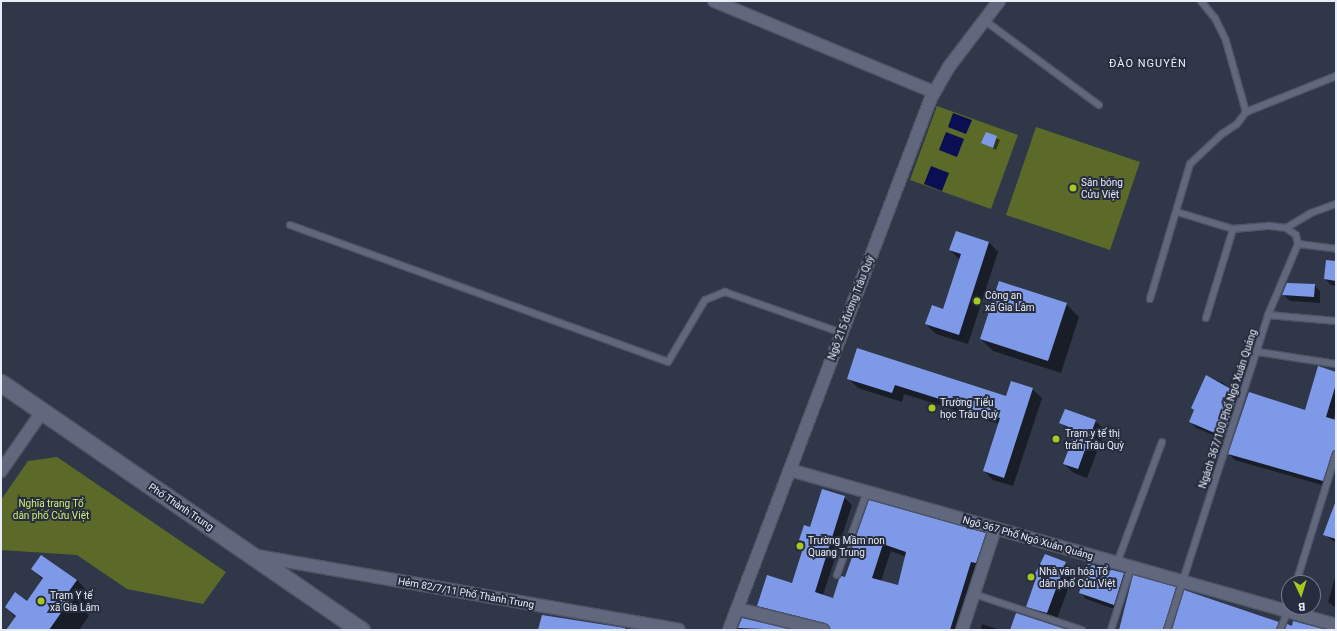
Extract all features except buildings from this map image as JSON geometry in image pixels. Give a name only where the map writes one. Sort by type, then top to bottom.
[{"type":"main road","name":"Phố Thành Trung","points":[[1,384],[362,630]]},
{"type":"street","points":[[714,1],[934,92]]},
{"type":"street","name":"Ngõ 215 đường Trâu Quỳ","points":[[729,630],[934,92],[948,68],[999,1]]},
{"type":"street","points":[[1,471],[42,412]]},
{"type":"street","name":"Ngõ 367 Phố Ngô Xuân Quảng","points":[[790,470],[1184,582],[1281,607]]},
{"type":"street","points":[[962,630],[995,528]]},
{"type":"street","name":"Hẻm 82/7/11 Phố Thành Trung","points":[[253,556],[679,630]]},
{"type":"street","points":[[738,609],[823,630]]},
{"type":"street","name":"Ngõ 367 Phố Ngô Xuân Quảng","points":[[1306,615],[1336,625]]},
{"type":"lane","points":[[1201,1],[1215,18],[1226,40],[1246,112]]},
{"type":"lane","points":[[984,20],[1099,105]]},
{"type":"lane","points":[[1150,299],[1177,212],[1183,181],[1190,164],[1222,134],[1237,124],[1246,112],[1336,76]]},
{"type":"lane","points":[[1286,228],[1310,213],[1336,204]]},
{"type":"lane","points":[[1177,212],[1233,229],[1270,226],[1286,228],[1296,234],[1298,244],[1336,249]]},
{"type":"lane","points":[[290,225],[668,362],[705,300],[725,292],[842,333]]},
{"type":"lane","points":[[1206,318],[1233,229]]},
{"type":"lane","name":"Ngách 367/100 Phố Ngô Xuân Quảng","points":[[1167,630],[1184,582],[1258,352],[1268,315],[1298,244]]},
{"type":"lane","points":[[1268,315],[1336,321]]},
{"type":"lane","points":[[1258,352],[1336,364]]},
{"type":"lane","points":[[1117,563],[1162,442]]},
{"type":"lane","points":[[1298,575],[1336,454]]},
{"type":"lane","points":[[837,575],[867,492]]},
{"type":"lane","points":[[1111,630],[1131,567]]},
{"type":"lane","points":[[974,594],[1082,630]]},
{"type":"lane","points":[[1280,630],[1286,615]]},
{"type":"green space","points":[[937,106],[1018,135],[991,209],[910,180]]},
{"type":"green space","name":"Sân bóng Cửu Việt","points":[[1036,127],[1140,162],[1110,250],[1006,215]]},
{"type":"green space","name":"Nghĩa trang Tổ dân phố Cửu Việt","points":[[57,457],[226,572],[203,604],[127,589],[77,555],[1,550],[1,500],[28,461]]},
{"type":"shaded area","points":[[953,113],[972,120],[966,134],[948,127]]},
{"type":"shaded area","points":[[946,132],[964,139],[957,157],[939,150]]},
{"type":"shaded area","points":[[931,166],[949,173],[942,191],[924,184]]},
{"type":"place","name":"Sân bóng Cửu Việt","points":[[1073,188]]},
{"type":"place","name":"Công an xã Gia Lâm","points":[[977,301]]},
{"type":"place","name":"Trường Tiểu học Trâu Quỳ","points":[[932,408]]},
{"type":"place","name":"Trạm y tế thị trấn Trâu Quỳ","points":[[1056,439]]},
{"type":"place","name":"Trường Mầm non Quang Trung","points":[[800,546]]},
{"type":"place","name":"Nhà văn hóa Tổ dân phố Cửu Việt","points":[[1031,577]]},
{"type":"place","name":"Trạm Y tế xã Gia Lâm","points":[[41,601]]},
{"type":"district","name":"ĐÀO NGUYÊN","points":[[1148,64]]}]
